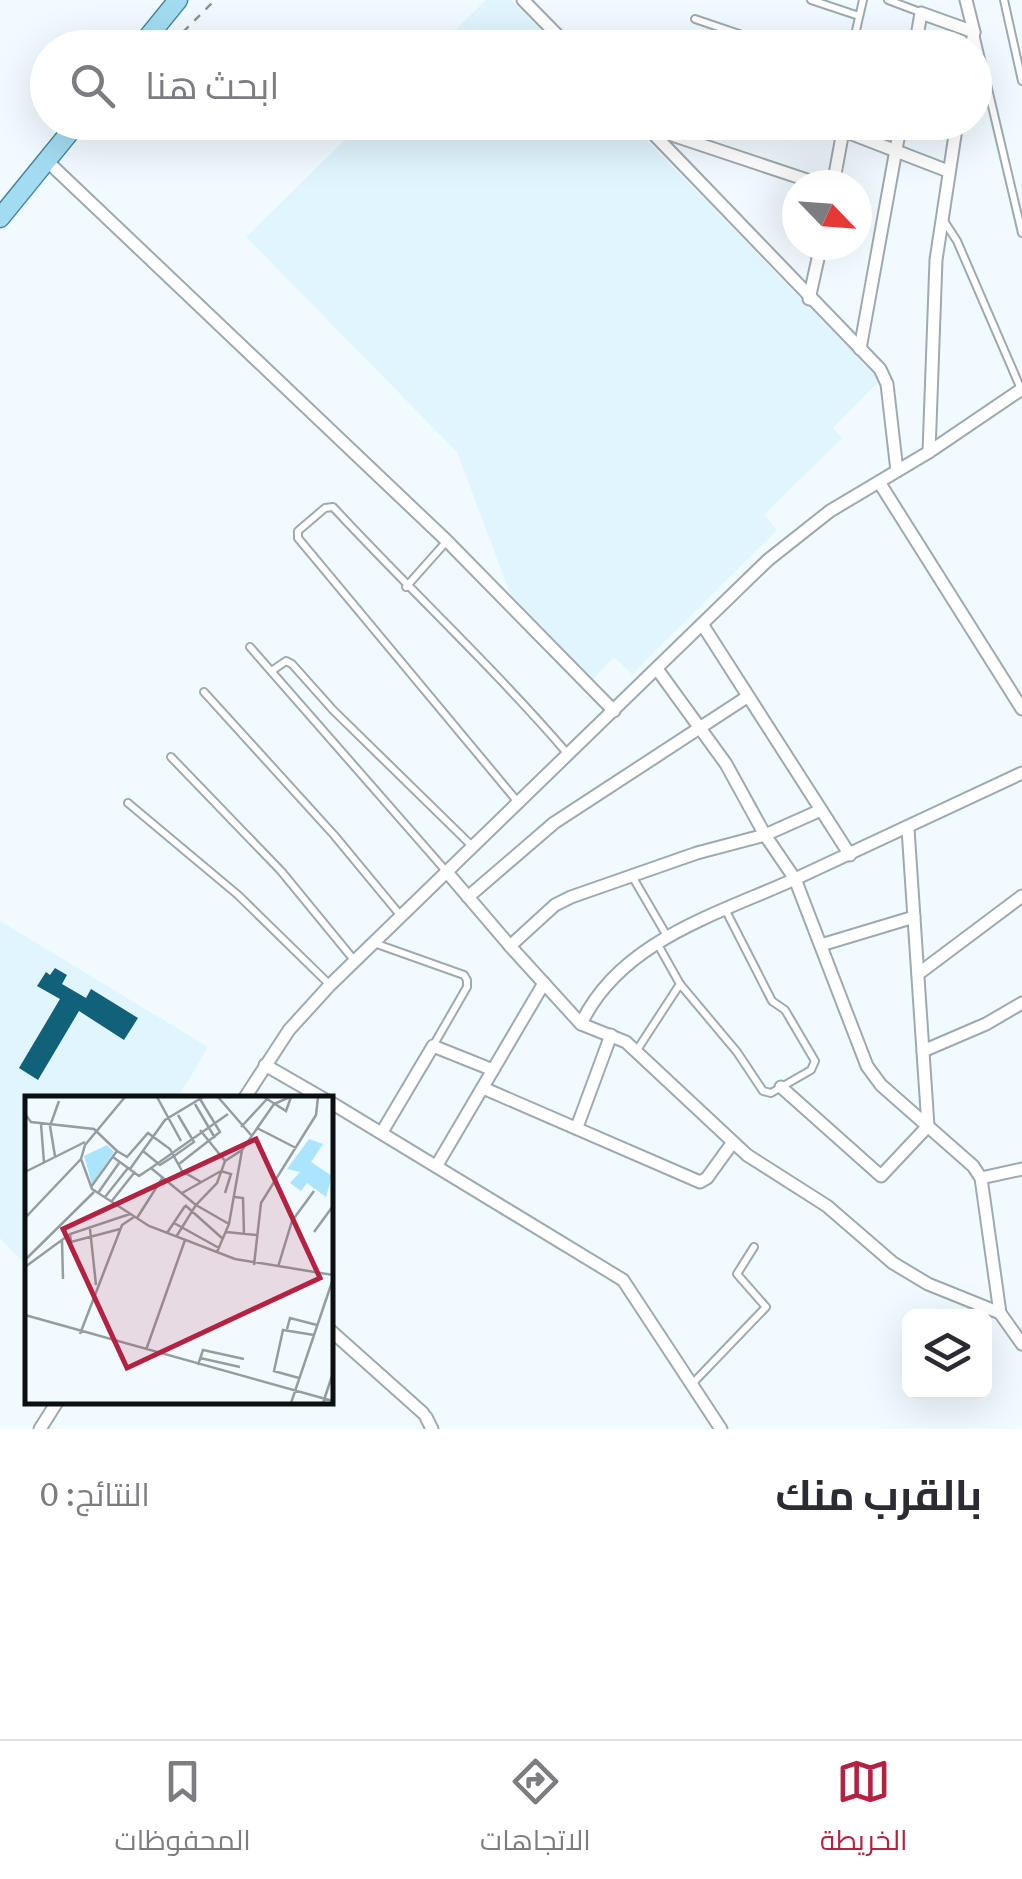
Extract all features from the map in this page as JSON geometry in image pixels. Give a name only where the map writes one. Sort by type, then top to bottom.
[{"type":"main road","points":[[154,30],[178,0]]},
{"type":"main road","points":[[0,218],[63,140]]},
{"type":"street","points":[[524,0],[552,30]]},
{"type":"street","points":[[966,0],[974,30]]},
{"type":"street","points":[[918,30],[921,13],[968,30]]},
{"type":"street","points":[[659,140],[880,369],[887,384],[897,471]]},
{"type":"street","points":[[691,140],[782,171]]},
{"type":"street","points":[[836,170],[841,140]]},
{"type":"street","points":[[867,140],[948,171]]},
{"type":"street","points":[[860,349],[898,140]]},
{"type":"street","points":[[929,452],[936,260],[954,140]]},
{"type":"street","points":[[47,160],[447,541],[614,711]]},
{"type":"street","points":[[810,298],[818,260]]},
{"type":"street","points":[[246,1096],[289,1030],[330,984],[800,533],[1022,389]]},
{"type":"street","points":[[879,482],[1022,708]]},
{"type":"street","points":[[702,624],[850,855]]},
{"type":"street","points":[[657,668],[726,764],[795,880],[867,1066],[882,1085],[973,1166],[981,1178],[1000,1313],[1022,1344]]},
{"type":"street","points":[[468,897],[554,823],[747,698]]},
{"type":"street","points":[[582,1024],[590,1006],[618,973],[662,939],[908,829],[1022,773]]},
{"type":"street","points":[[510,946],[555,905],[697,853],[765,835],[821,810]]},
{"type":"street","points":[[781,1087],[881,1176],[928,1126],[908,829]]},
{"type":"street","points":[[446,871],[582,1024],[637,1052],[732,1142],[772,1173],[827,1206],[909,1274],[1000,1313]]},
{"type":"street","points":[[918,974],[1022,896]]},
{"type":"street","points":[[820,945],[914,917]]},
{"type":"street","points":[[437,1165],[544,983]]},
{"type":"street","points":[[923,1051],[986,1024],[1022,1003]]},
{"type":"street","points":[[577,1127],[612,1036]]},
{"type":"street","points":[[382,1132],[433,1046],[493,1070]]},
{"type":"street","points":[[265,1065],[318,1096]]},
{"type":"street","points":[[483,1088],[700,1182],[732,1142]]},
{"type":"street","points":[[332,1104],[623,1280],[721,1428]]},
{"type":"street","points":[[981,1178],[1022,1169]]},
{"type":"street","points":[[332,1332],[427,1420]]},
{"type":"street","points":[[40,1429],[56,1404]]},
{"type":"lane","points":[[811,0],[860,16]]},
{"type":"lane","points":[[856,30],[864,0]]},
{"type":"lane","points":[[888,0],[921,13]]},
{"type":"lane","points":[[1004,0],[1022,81]]},
{"type":"lane","points":[[695,18],[729,30]]},
{"type":"lane","points":[[992,107],[1022,233]]},
{"type":"lane","points":[[940,216],[957,241],[1022,389]]},
{"type":"lane","points":[[517,801],[298,538],[298,531],[326,508],[334,507],[406,586],[515,692],[568,754]]},
{"type":"lane","points":[[406,586],[447,541]]},
{"type":"lane","points":[[250,647],[446,871]]},
{"type":"lane","points":[[273,670],[286,661],[292,664],[333,710],[472,846]]},
{"type":"lane","points":[[204,692],[334,835],[401,916]]},
{"type":"lane","points":[[171,757],[281,871],[354,960]]},
{"type":"lane","points":[[128,804],[238,895],[330,984]]},
{"type":"lane","points":[[632,876],[680,984],[737,1052],[763,1091],[770,1092],[812,1070],[815,1060],[785,1010],[772,1001],[726,911]]},
{"type":"lane","points":[[372,942],[464,975],[468,980],[433,1046]]},
{"type":"lane","points":[[637,1052],[680,984]]},
{"type":"lane","points":[[692,1384],[766,1307],[737,1274],[754,1247]]},
{"type":"path","points":[[185,30],[215,0]]},
{"type":"shaded area","points":[[486,0],[511,0],[540,30],[455,30]]},
{"type":"shaded area","points":[[345,140],[647,140],[880,380],[833,428],[842,438],[764,515],[777,530],[632,674],[614,657],[593,679],[511,596],[457,452],[246,237]]},
{"type":"shaded area","points":[[0,921],[208,1047],[179,1096],[25,1096],[25,1264],[0,1238]]},
{"type":"building","points":[[55,968],[67,975],[62,984],[86,998],[91,989],[138,1018],[124,1040],[79,1011],[38,1080],[19,1068],[60,999],[37,986],[46,972],[50,975]]}]
